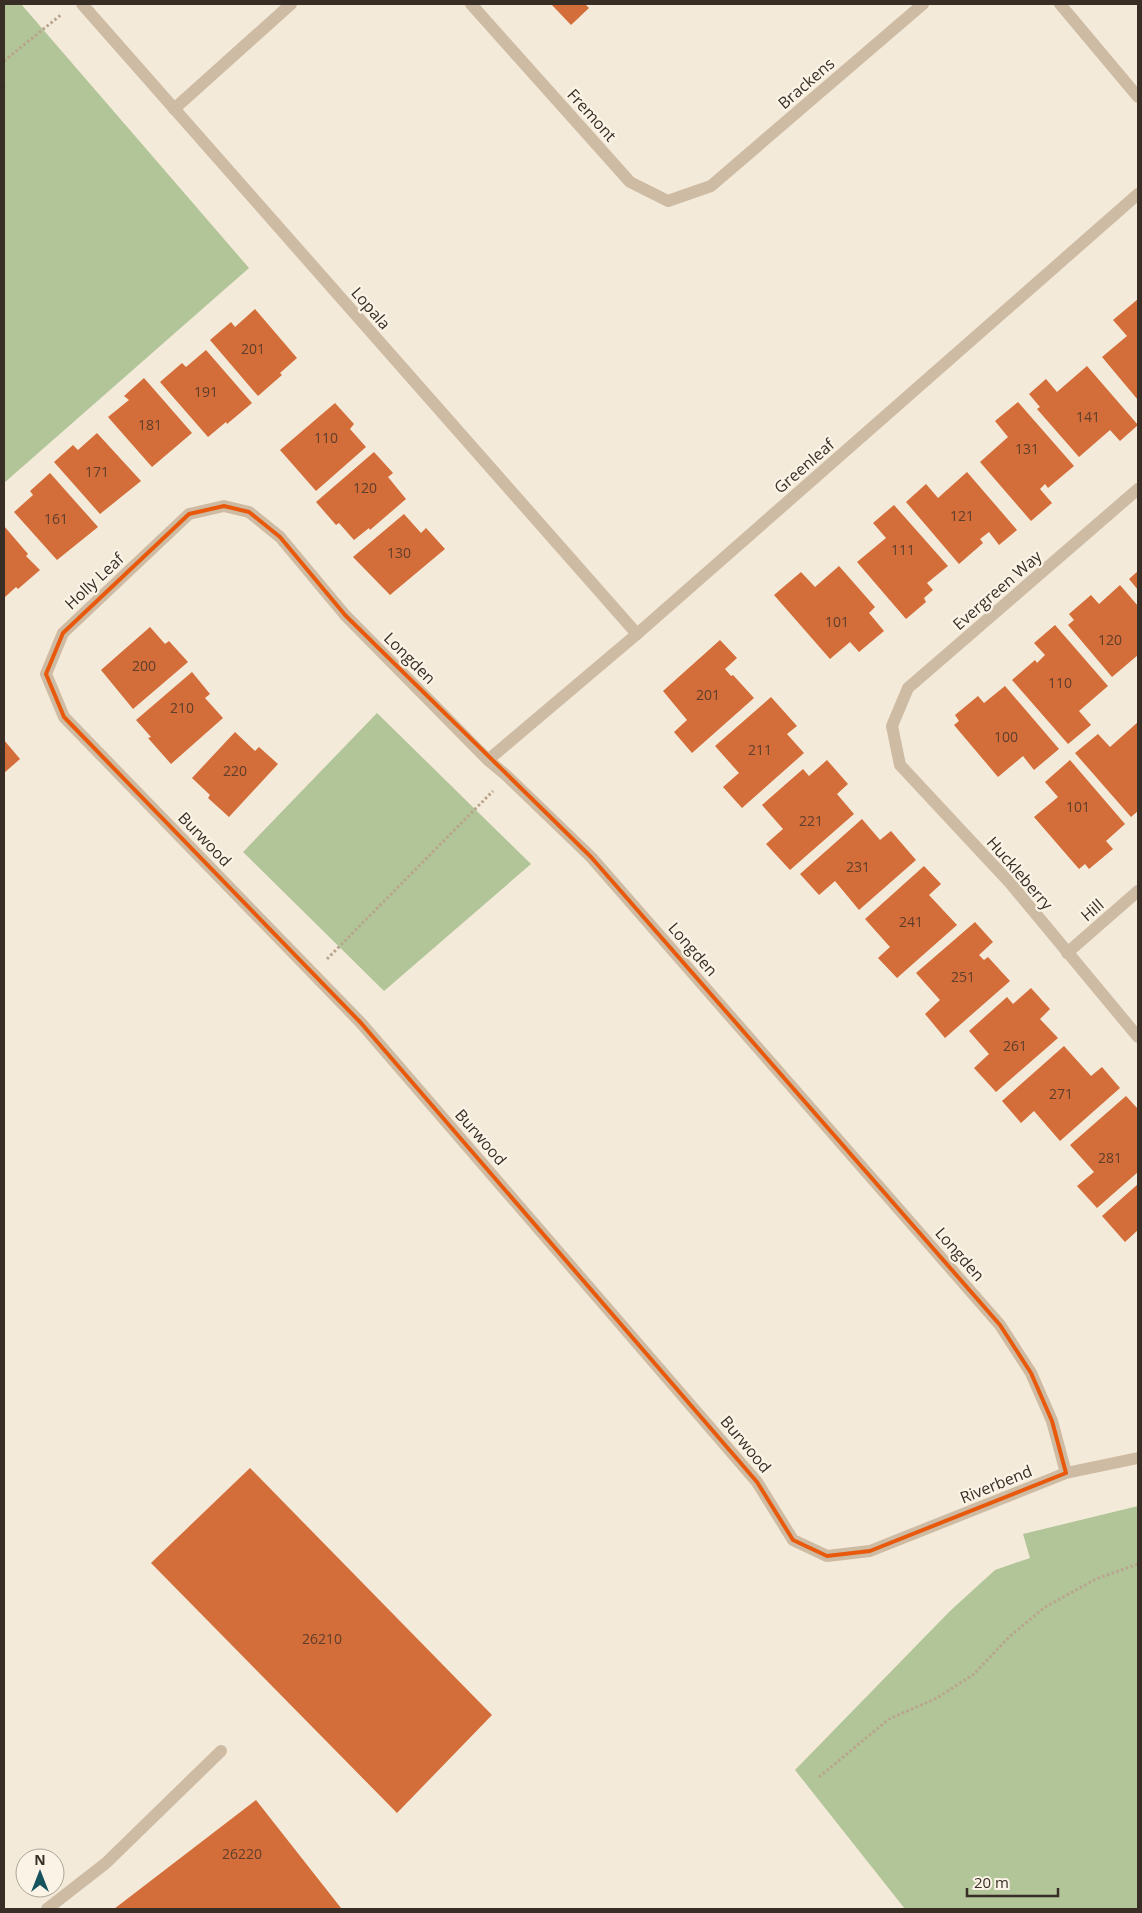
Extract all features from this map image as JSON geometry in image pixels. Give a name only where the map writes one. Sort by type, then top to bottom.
[{"type":"street","name":"Lopala","points":[[82,4],[637,634]]},
{"type":"street","points":[[174,109],[291,4]]},
{"type":"street","name":"Fremont","points":[[471,4],[630,182],[668,201],[711,186]]},
{"type":"street","name":"Brackens","points":[[711,186],[923,4]]},
{"type":"street","points":[[1060,4],[1138,97]]},
{"type":"street","name":"Greenleaf","points":[[488,760],[637,634],[1138,194]]},
{"type":"street","name":"Evergreen Way","points":[[892,726],[908,688],[1138,489]]},
{"type":"street","name":"Holly Leaf","points":[[64,718],[46,674],[63,633],[189,514],[224,506]]},
{"type":"street","name":"Longden","points":[[224,506],[249,512],[280,538],[345,615],[488,760],[591,857],[1000,1325],[1031,1373],[1052,1421],[1066,1474]]},
{"type":"street","name":"Burwood","points":[[64,718],[362,1023],[757,1482],[793,1540],[827,1556],[870,1551]]},
{"type":"street","name":"Huckleberry","points":[[892,726],[900,765],[1010,883],[1138,1036]]},
{"type":"street","name":"Hill","points":[[1067,953],[1138,891]]},
{"type":"street","name":"Riverbend","points":[[870,1551],[1066,1474],[1138,1458]]},
{"type":"street","points":[[47,1909],[106,1863],[221,1751]]},
{"type":"path","points":[[4,61],[67,10]]},
{"type":"path","points":[[313,974],[507,776]]},
{"type":"path","points":[[819,1777],[889,1719],[937,1698],[974,1674],[1009,1637],[1045,1607],[1096,1579],[1138,1564]]},
{"type":"highlighted area","points":[[224,506],[249,512],[280,537],[345,615],[591,857],[1000,1325],[1031,1373],[1052,1421],[1066,1473],[870,1551],[827,1556],[793,1540],[757,1482],[361,1023],[64,717],[46,674],[63,633],[189,514]]},
{"type":"green space","points":[[4,4],[21,4],[249,268],[4,483]]},
{"type":"green space","points":[[377,713],[531,864],[384,991],[243,852]]},
{"type":"green space","points":[[1138,1506],[1138,1909],[905,1909],[795,1770],[950,1611],[995,1570],[1030,1558],[1023,1534]]},
{"type":"building","points":[[551,4],[585,4],[589,8],[571,25]]},
{"type":"building","points":[[1138,299],[1138,400],[1102,357],[1127,336],[1113,320]]},
{"type":"building","points":[[255,309],[297,358],[280,373],[282,375],[258,396],[210,340],[231,322],[235,327]]},
{"type":"building","points":[[206,350],[252,403],[208,437],[160,382],[182,363],[186,367]]},
{"type":"building","points":[[1087,366],[1138,425],[1120,441],[1110,430],[1079,457],[1037,409],[1040,407],[1029,394],[1046,379],[1057,392]]},
{"type":"building","points":[[144,378],[192,433],[152,467],[108,417],[129,400],[124,396]]},
{"type":"building","points":[[1018,402],[1074,466],[1048,488],[1045,484],[1040,489],[1052,503],[1031,521],[980,462],[1008,437],[995,421]]},
{"type":"building","points":[[335,403],[354,424],[350,429],[366,447],[316,491],[280,450]]},
{"type":"building","points":[[97,433],[141,481],[100,514],[54,462],[73,445],[78,450]]},
{"type":"building","points":[[374,452],[393,473],[388,477],[406,499],[370,530],[369,528],[354,540],[339,523],[336,525],[316,502]]},
{"type":"building","points":[[967,472],[1017,530],[999,545],[989,532],[980,539],[983,543],[959,564],[906,502],[926,484],[938,498]]},
{"type":"building","points":[[50,473],[98,527],[57,560],[14,512],[33,495],[30,491]]},
{"type":"building","points":[[894,505],[948,566],[927,583],[933,590],[924,598],[926,602],[906,619],[857,562],[886,538],[873,523]]},
{"type":"building","points":[[404,514],[421,533],[426,528],[445,549],[390,595],[353,557]]},
{"type":"building","points":[[4,526],[28,554],[26,556],[40,570],[4,598]]},
{"type":"building","points":[[839,566],[875,607],[869,613],[884,631],[859,652],[850,642],[830,659],[774,595],[801,572],[815,587]]},
{"type":"building","points":[[1138,571],[1138,590],[1129,579]]},
{"type":"building","points":[[1120,585],[1138,606],[1138,655],[1112,677],[1068,625],[1074,620],[1069,614],[1091,595],[1099,604]]},
{"type":"building","points":[[1055,625],[1108,686],[1079,711],[1091,725],[1068,744],[1012,680],[1035,660],[1037,663],[1045,655],[1034,643]]},
{"type":"building","points":[[150,627],[165,644],[169,641],[188,662],[133,709],[101,670]]},
{"type":"building","points":[[720,640],[737,658],[725,669],[754,698],[692,753],[674,732],[687,720],[663,691]]},
{"type":"building","points":[[192,672],[210,694],[205,698],[223,718],[171,764],[148,738],[151,737],[136,720]]},
{"type":"building","points":[[1005,686],[1059,749],[1034,770],[1023,756],[998,777],[954,725],[959,721],[955,715],[978,696],[984,703]]},
{"type":"building","points":[[771,697],[797,726],[787,734],[804,753],[742,808],[723,787],[739,773],[715,746]]},
{"type":"building","points":[[1138,722],[1138,811],[1131,817],[1075,753],[1098,734],[1110,747]]},
{"type":"building","points":[[235,732],[255,751],[259,747],[278,764],[229,817],[208,798],[210,795],[192,778]]},
{"type":"building","points":[[4,740],[20,759],[4,773]]},
{"type":"building","points":[[827,760],[848,784],[837,794],[854,814],[790,870],[766,844],[783,829],[762,805],[803,769],[809,776]]},
{"type":"building","points":[[1070,760],[1125,824],[1106,841],[1113,849],[1089,869],[1085,864],[1079,869],[1034,817],[1058,797],[1045,782]]},
{"type":"building","points":[[862,819],[880,840],[891,831],[916,860],[859,910],[835,881],[819,895],[800,874]]},
{"type":"building","points":[[924,866],[941,884],[929,895],[957,925],[897,978],[878,958],[890,947],[865,919]]},
{"type":"building","points":[[975,922],[993,942],[979,955],[984,960],[988,957],[1010,981],[945,1038],[925,1014],[940,1000],[916,973]]},
{"type":"building","points":[[1031,988],[1050,1009],[1040,1019],[1058,1038],[996,1092],[974,1068],[989,1054],[969,1031],[1007,997],[1013,1004]]},
{"type":"building","points":[[1064,1046],[1091,1076],[1102,1067],[1120,1088],[1060,1141],[1034,1111],[1021,1123],[1002,1101]]},
{"type":"building","points":[[1126,1096],[1138,1109],[1138,1172],[1097,1208],[1077,1186],[1094,1172],[1070,1145]]},
{"type":"building","points":[[1138,1184],[1138,1230],[1125,1242],[1102,1216]]},
{"type":"building","points":[[250,1468],[492,1715],[397,1813],[151,1563]]},
{"type":"building","points":[[256,1800],[341,1908],[114,1909]]}]
